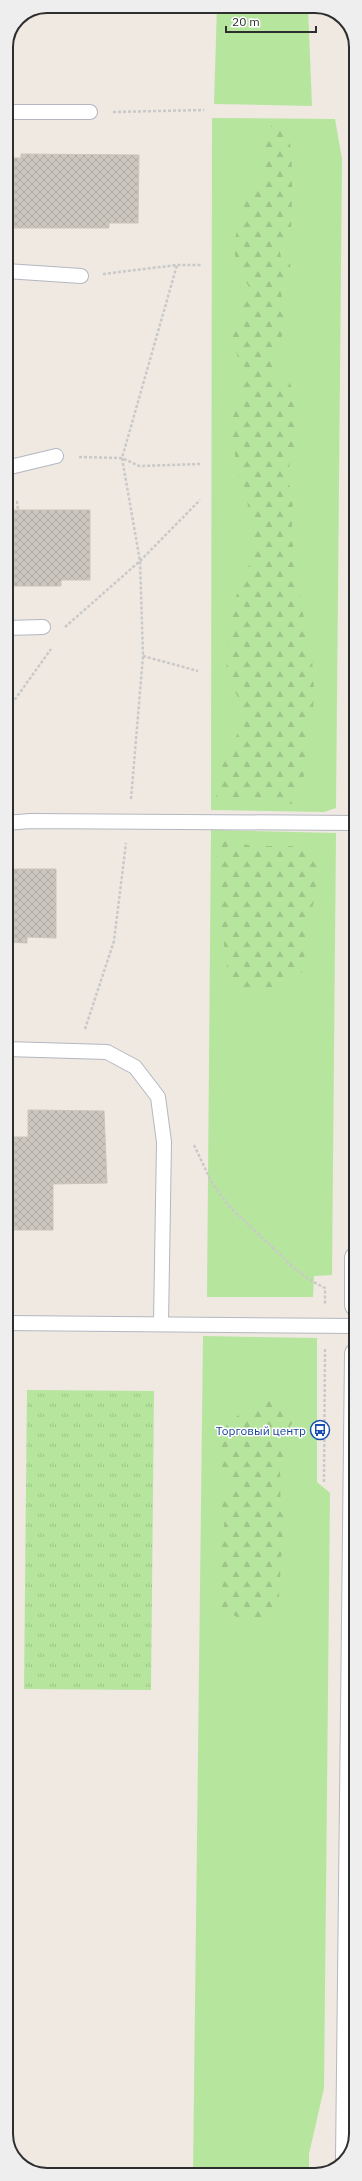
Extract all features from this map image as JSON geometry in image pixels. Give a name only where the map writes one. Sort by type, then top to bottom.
[{"type":"street","points":[[347,2143],[349,1980]]},
{"type":"lane","points":[[13,112],[90,112]]},
{"type":"lane","points":[[13,271],[81,276]]},
{"type":"lane","points":[[13,466],[56,456]]},
{"type":"lane","points":[[13,628],[43,627]]},
{"type":"lane","points":[[13,823],[30,821],[349,823]]},
{"type":"lane","points":[[13,1052],[107,1052],[135,1067],[158,1097],[164,1142],[161,1323]]},
{"type":"lane","points":[[13,1323],[161,1323],[349,1326]]},
{"type":"path","points":[[90,112],[204,110]]},
{"type":"path","points":[[81,276],[177,265],[202,265]]},
{"type":"path","points":[[78,1051],[114,941],[129,822],[143,656],[140,561],[122,458],[177,265]]},
{"type":"path","points":[[56,456],[122,458],[139,466],[200,464]]},
{"type":"path","points":[[63,633],[67,627],[140,561],[200,500]]},
{"type":"path","points":[[13,502],[17,502],[18,510]]},
{"type":"path","points":[[43,627],[67,627]]},
{"type":"path","points":[[13,702],[54,645]]},
{"type":"path","points":[[143,656],[198,671]]},
{"type":"path","points":[[194,1145],[212,1183],[229,1206],[294,1268],[310,1280],[326,1288],[324,1482]]},
{"type":"green space","points":[[217,13],[308,13],[312,106],[214,104]]},
{"type":"green space","points":[[212,118],[335,119],[342,159],[336,808],[324,812],[211,810]]},
{"type":"green space","points":[[272,125],[283,132],[288,138],[291,156],[292,185],[291,237],[279,248],[281,257],[290,264],[291,272],[280,287],[284,325],[280,343],[271,361],[274,376],[289,380],[294,395],[294,450],[286,477],[293,494],[292,524],[294,569],[312,658],[314,689],[313,713],[306,742],[303,786],[299,795],[291,804],[258,800],[237,802],[216,797],[222,767],[240,728],[242,713],[240,701],[226,675],[228,643],[235,599],[250,563],[255,526],[249,517],[247,498],[235,466],[235,450],[230,443],[228,430],[241,396],[242,371],[232,338],[249,287],[237,266],[235,243],[240,218],[245,205],[256,183],[262,175],[261,155],[263,143]]},
{"type":"green space","points":[[211,830],[336,833],[332,1275],[314,1276],[313,1297],[207,1297]]},
{"type":"green space","points":[[227,839],[251,846],[292,846],[317,858],[320,879],[305,934],[304,971],[282,985],[270,990],[254,991],[229,981],[219,909],[222,890],[217,855],[218,844]]},
{"type":"green space","points":[[203,1336],[317,1338],[317,1482],[330,1493],[324,2088],[309,2154],[309,2168],[193,2168]]},
{"type":"green space","points":[[27,1390],[154,1391],[151,1690],[24,1689]]},
{"type":"green space","points":[[270,1399],[278,1401],[293,1413],[292,1424],[286,1431],[284,1441],[286,1458],[279,1467],[280,1495],[284,1511],[278,1613],[260,1622],[240,1619],[222,1608],[220,1601],[223,1580],[219,1563],[225,1517],[221,1504],[224,1495],[233,1487],[220,1463],[217,1446],[227,1424],[244,1411]]},
{"type":"building","points":[[21,154],[139,155],[138,223],[109,223],[109,228],[13,228],[13,158],[21,158]]},
{"type":"building","points":[[13,510],[90,510],[90,580],[61,580],[61,586],[13,586]]},
{"type":"building","points":[[13,869],[56,869],[56,938],[27,937],[27,943],[13,942]]},
{"type":"building","points":[[28,1110],[104,1111],[107,1183],[53,1184],[53,1230],[13,1230],[13,1137],[28,1137]]},
{"type":"place","name":"Торговый центр","points":[[320,1430]]}]
